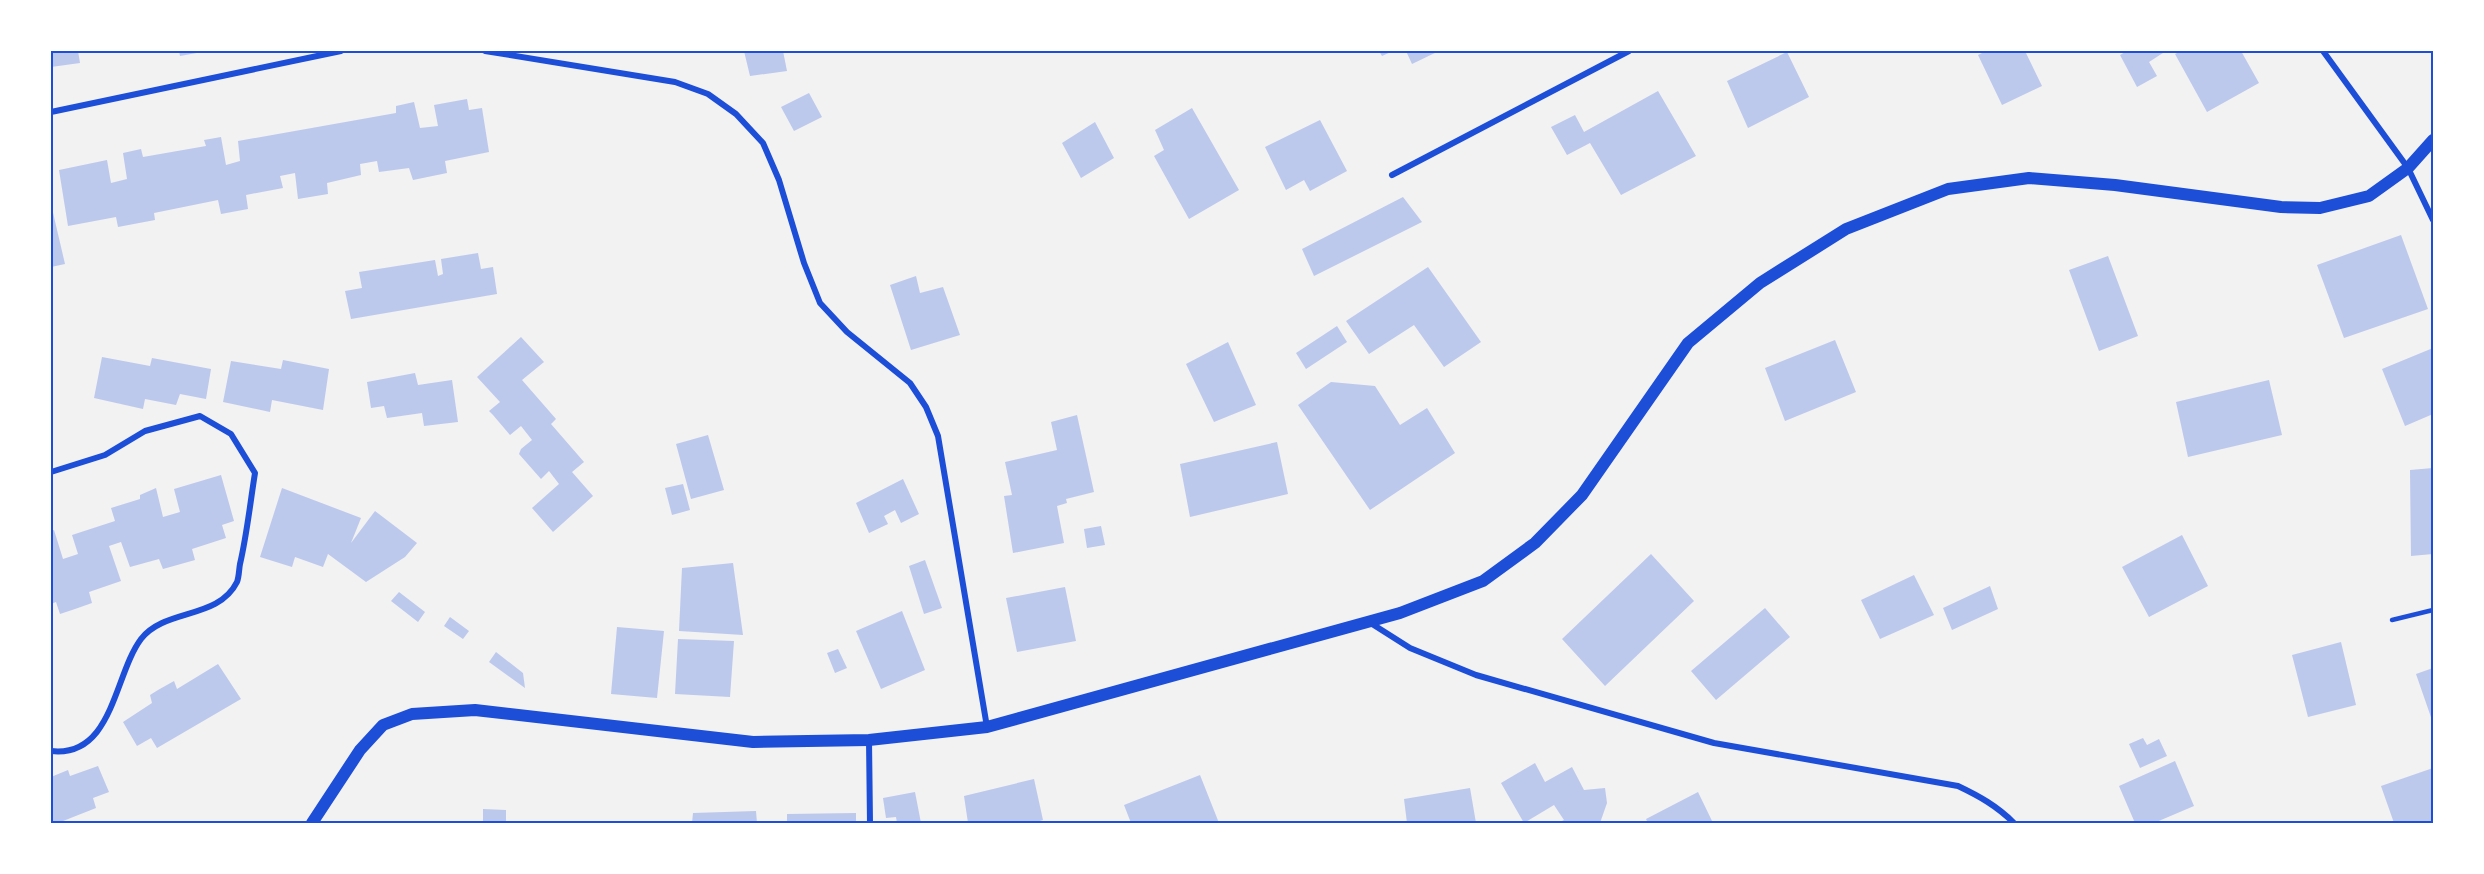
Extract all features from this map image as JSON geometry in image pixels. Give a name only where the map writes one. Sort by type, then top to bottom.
[{"type":"main road","points":[[312,823],[360,750],[383,725],[412,714],[475,710],[753,742],[869,740],[987,727],[1400,613],[1483,581],[1535,543],[1582,495],[1688,343],[1760,283],[1846,229],[1948,189],[2030,178],[2115,185],[2281,207],[2320,208],[2369,196],[2408,168],[2433,140]]},
{"type":"street","points":[[51,112],[341,51]]},
{"type":"street","points":[[485,51],[675,82],[708,94],[736,114],[763,143],[779,180],[804,263],[820,303],[847,332],[910,383],[927,407],[938,436],[987,727]]},
{"type":"street","points":[[1392,175],[1629,51]]},
{"type":"street","points":[[2323,51],[2408,168],[2433,220]]},
{"type":"street","points":[[51,472],[105,455],[145,431],[200,416],[231,434],[255,473],[237,582],[218,604],[150,629],[131,657],[110,709],[90,740],[74,749],[51,751]]},
{"type":"street","points":[[1369,622],[1410,648],[1476,675],[1714,743],[1958,786],[1980,796],[2002,811],[2014,823]]},
{"type":"street","points":[[869,740],[870,823]]},
{"type":"lane","points":[[2392,620],[2433,610]]},
{"type":"building","points":[[51,51],[78,51],[80,63],[51,67]]},
{"type":"building","points":[[179,51],[202,51],[202,52],[180,56]]},
{"type":"building","points":[[744,51],[783,51],[787,71],[750,76]]},
{"type":"building","points":[[1379,51],[1393,51],[1382,56]]},
{"type":"building","points":[[1406,51],[1439,51],[1412,64]]},
{"type":"building","points":[[1986,51],[2025,51],[2042,86],[2002,105],[1978,55]]},
{"type":"building","points":[[2127,51],[2166,51],[2149,62],[2157,76],[2137,87],[2120,55]]},
{"type":"building","points":[[2181,51],[2241,51],[2259,83],[2207,112],[2175,54]]},
{"type":"building","points":[[1787,52],[1809,97],[1748,128],[1727,81]]},
{"type":"building","points":[[1658,91],[1696,156],[1621,195],[1590,143],[1567,155],[1551,127],[1575,115],[1584,132]]},
{"type":"building","points":[[809,93],[822,117],[794,131],[781,107]]},
{"type":"building","points":[[467,99],[469,110],[482,108],[489,152],[445,161],[447,173],[413,180],[409,168],[379,172],[377,161],[360,164],[361,175],[327,183],[328,194],[298,199],[295,173],[280,176],[283,188],[246,195],[248,209],[221,214],[218,200],[154,213],[155,220],[118,227],[116,217],[68,226],[59,170],[107,160],[111,183],[127,179],[123,153],[141,149],[143,157],[206,146],[204,140],[221,137],[226,165],[240,161],[238,141],[396,113],[396,106],[414,102],[420,128],[438,126],[434,105]]},
{"type":"building","points":[[1192,108],[1239,190],[1189,219],[1154,156],[1164,150],[1155,130]]},
{"type":"building","points":[[1320,120],[1347,171],[1310,191],[1304,180],[1286,190],[1265,147]]},
{"type":"building","points":[[1095,122],[1114,158],[1081,178],[1062,143]]},
{"type":"building","points":[[1403,197],[1422,222],[1314,276],[1302,249]]},
{"type":"building","points":[[51,204],[65,264],[51,267]]},
{"type":"building","points":[[2401,235],[2428,309],[2344,338],[2317,265]]},
{"type":"building","points":[[478,253],[481,269],[493,267],[497,294],[351,319],[345,291],[362,288],[359,272],[435,260],[438,276],[443,274],[441,259]]},
{"type":"building","points":[[2108,256],[2138,336],[2099,351],[2069,270]]},
{"type":"building","points":[[1428,267],[1481,342],[1444,367],[1414,325],[1369,354],[1346,321]]},
{"type":"building","points":[[916,276],[920,293],[943,287],[960,335],[911,350],[890,285]]},
{"type":"building","points":[[1337,326],[1347,342],[1306,369],[1296,353]]},
{"type":"building","points":[[521,337],[544,362],[522,380],[556,419],[551,424],[584,462],[572,472],[593,496],[553,532],[532,508],[559,484],[549,471],[541,479],[519,454],[521,449],[532,440],[521,426],[510,435],[489,411],[500,402],[477,377]]},
{"type":"building","points":[[1835,340],[1856,392],[1785,421],[1765,368]]},
{"type":"building","points":[[1228,342],[1256,405],[1214,422],[1186,364]]},
{"type":"building","points":[[2433,348],[2433,414],[2405,426],[2382,369]]},
{"type":"building","points":[[102,357],[150,366],[152,358],[211,369],[206,399],[180,394],[176,405],[145,399],[143,409],[94,398]]},
{"type":"building","points":[[283,360],[329,369],[323,410],[272,400],[270,412],[223,402],[231,361],[281,369]]},
{"type":"building","points":[[415,373],[418,385],[452,380],[458,422],[424,426],[422,413],[387,418],[384,406],[371,408],[367,382]]},
{"type":"building","points":[[2269,380],[2282,435],[2188,457],[2176,402]]},
{"type":"building","points":[[1331,382],[1375,386],[1400,425],[1427,408],[1455,453],[1370,510],[1298,405]]},
{"type":"building","points":[[1077,415],[1094,492],[1066,499],[1067,503],[1057,506],[1064,543],[1013,553],[1004,496],[1012,495],[1005,462],[1057,450],[1051,422]]},
{"type":"building","points":[[708,435],[724,490],[691,499],[676,444]]},
{"type":"building","points":[[1277,442],[1288,494],[1190,517],[1180,464]]},
{"type":"building","points":[[2433,468],[2433,554],[2411,556],[2410,470]]},
{"type":"building","points":[[221,475],[234,521],[222,525],[226,538],[192,549],[195,560],[163,569],[159,559],[130,567],[121,542],[109,546],[121,581],[89,592],[92,603],[60,614],[56,602],[51,604],[51,531],[54,530],[63,559],[78,554],[72,535],[115,521],[111,508],[140,499],[140,495],[156,488],[163,517],[180,512],[174,489]]},
{"type":"building","points":[[903,479],[919,514],[901,523],[895,510],[884,516],[888,524],[869,533],[856,503]]},
{"type":"building","points":[[683,484],[690,510],[672,515],[665,488]]},
{"type":"building","points":[[282,488],[361,518],[351,543],[375,511],[417,543],[405,557],[366,582],[328,554],[323,567],[295,557],[292,567],[260,557]]},
{"type":"building","points":[[1101,526],[1105,545],[1087,548],[1084,529]]},
{"type":"building","points":[[2182,535],[2208,586],[2149,617],[2122,567]]},
{"type":"building","points":[[1651,554],[1694,601],[1605,686],[1562,639]]},
{"type":"building","points":[[925,560],[942,608],[924,614],[909,566]]},
{"type":"building","points":[[733,563],[743,635],[679,631],[682,568]]},
{"type":"building","points":[[1914,575],[1934,615],[1880,639],[1861,600]]},
{"type":"building","points":[[1990,586],[1998,609],[1952,630],[1943,608]]},
{"type":"building","points":[[1065,587],[1076,641],[1017,652],[1006,598]]},
{"type":"building","points":[[399,592],[425,612],[418,622],[391,601]]},
{"type":"building","points":[[1765,608],[1790,637],[1716,700],[1691,671]]},
{"type":"building","points":[[902,611],[925,670],[881,689],[856,631]]},
{"type":"building","points":[[450,617],[469,631],[463,639],[444,626]]},
{"type":"building","points":[[617,627],[664,631],[657,698],[611,694]]},
{"type":"building","points":[[678,639],[734,641],[730,697],[675,694]]},
{"type":"building","points":[[2341,642],[2356,705],[2308,717],[2292,655]]},
{"type":"building","points":[[838,649],[847,668],[835,673],[827,653]]},
{"type":"building","points":[[496,652],[523,673],[525,688],[489,662]]},
{"type":"building","points":[[218,664],[241,699],[157,748],[151,738],[137,746],[123,722],[152,703],[150,695],[158,690],[174,681],[177,689]]},
{"type":"building","points":[[2433,668],[2433,723],[2416,674]]},
{"type":"building","points":[[2143,738],[2147,745],[2159,739],[2167,756],[2140,768],[2129,744]]},
{"type":"building","points":[[2175,761],[2194,806],[2154,823],[2135,823],[2119,786]]},
{"type":"building","points":[[1535,763],[1545,782],[1572,767],[1584,790],[1605,788],[1607,803],[1600,823],[1558,823],[1564,820],[1554,805],[1524,823],[1501,783]]},
{"type":"building","points":[[98,766],[109,792],[93,798],[96,808],[58,823],[51,823],[51,777],[68,770],[70,776]]},
{"type":"building","points":[[2433,768],[2433,823],[2394,823],[2381,786]]},
{"type":"building","points":[[1200,775],[1219,823],[1131,823],[1124,805]]},
{"type":"building","points":[[1034,779],[1043,820],[1033,823],[968,823],[964,796]]},
{"type":"building","points":[[1470,788],[1476,823],[1407,823],[1404,799]]},
{"type":"building","points":[[915,792],[921,823],[897,823],[896,817],[886,818],[883,798]]},
{"type":"building","points":[[1698,792],[1713,823],[1648,823],[1646,819]]},
{"type":"building","points":[[483,809],[506,810],[506,821],[525,821],[525,823],[483,823]]},
{"type":"building","points":[[756,811],[757,823],[692,823],[693,813]]},
{"type":"building","points":[[856,813],[856,823],[787,823],[787,814]]}]
